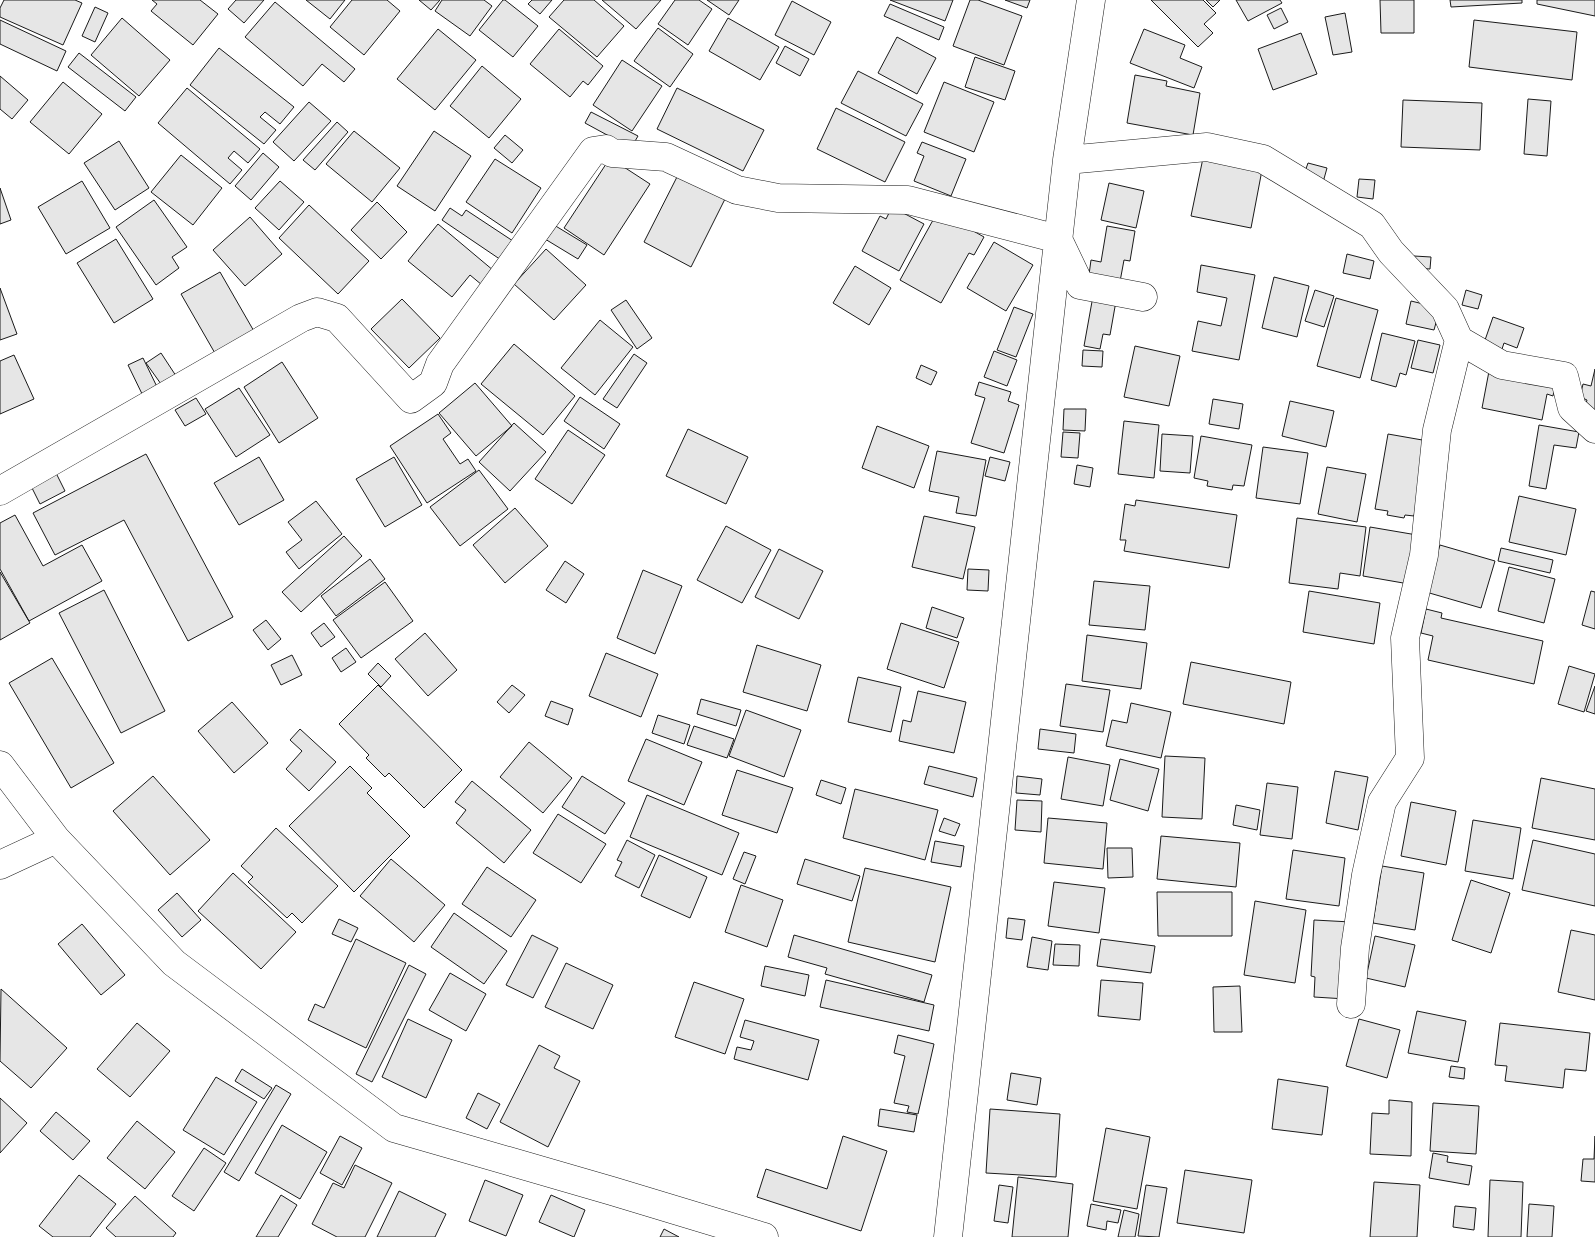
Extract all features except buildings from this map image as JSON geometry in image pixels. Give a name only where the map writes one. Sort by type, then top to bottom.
[{"type":"street","points":[[948,1237],[1067,160],[1091,0]]},
{"type":"street","points":[[1067,160],[1207,147],[1263,159],[1372,225],[1391,252],[1445,309],[1459,340],[1502,365],[1564,376],[1572,408],[1595,429]]},
{"type":"street","points":[[0,491],[301,318],[317,312],[337,318],[411,399],[433,383],[440,364],[593,151],[606,149],[612,153],[666,157],[737,190],[778,198],[908,200],[1058,239]]},
{"type":"street","points":[[1058,239],[1080,286],[1144,297]]},
{"type":"street","points":[[1351,1004],[1355,948],[1363,893],[1382,802],[1410,758],[1405,638],[1424,555],[1437,430],[1459,340]]},
{"type":"street","points":[[0,765],[56,839],[174,963],[394,1128],[764,1237]]},
{"type":"street","points":[[0,865],[56,839]]}]
